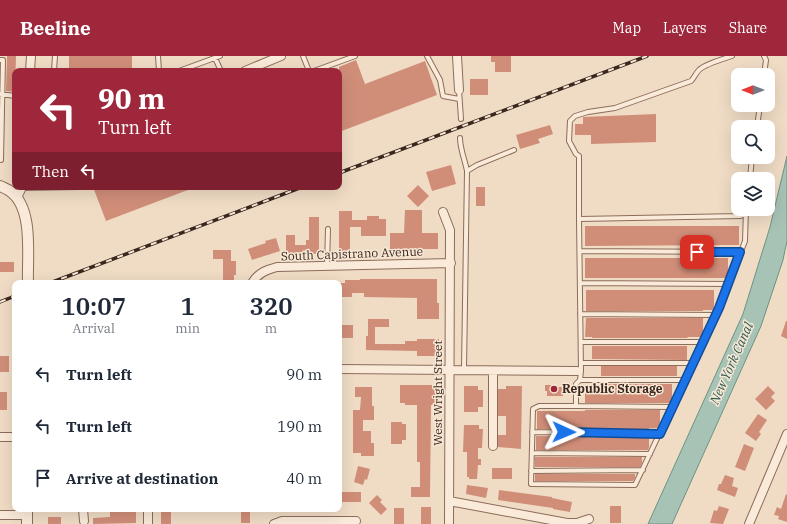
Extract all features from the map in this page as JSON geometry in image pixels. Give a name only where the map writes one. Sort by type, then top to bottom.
[{"type":"street","points":[[30,68],[31,56]]},
{"type":"street","points":[[261,68],[281,56]]},
{"type":"street","points":[[457,56],[459,90]]},
{"type":"street","points":[[0,186],[12,192],[17,198],[25,214],[28,280]]},
{"type":"street","points":[[17,198],[20,190]]},
{"type":"street","name":"West Wright Street","points":[[443,212],[450,230],[451,263],[449,524]]},
{"type":"street","name":"South Capistrano Avenue","points":[[254,279],[265,270],[277,267],[451,263]]},
{"type":"street","points":[[342,369],[464,369],[493,371],[580,369]]},
{"type":"street","points":[[493,371],[493,446]]},
{"type":"street","points":[[749,524],[787,434]]},
{"type":"street","points":[[0,437],[12,437]]},
{"type":"street","points":[[449,501],[567,523],[577,523],[588,519]]},
{"type":"street","points":[[83,512],[84,521]]},
{"type":"street","points":[[148,512],[148,524]]},
{"type":"street","points":[[0,515],[27,516]]},
{"type":"street","points":[[274,524],[282,521],[356,521]]},
{"type":"lane","points":[[54,68],[55,56]]},
{"type":"lane","points":[[158,56],[159,68]]},
{"type":"lane","points":[[187,68],[220,56]]},
{"type":"lane","points":[[302,56],[308,68]]},
{"type":"lane","points":[[322,68],[354,56]]},
{"type":"lane","points":[[427,56],[440,80],[443,96],[460,99]]},
{"type":"lane","points":[[576,406],[576,384],[580,380],[581,342],[579,156],[576,154],[569,141],[570,121],[575,116],[588,112],[615,108],[691,81],[695,77],[697,71],[732,56]]},
{"type":"lane","points":[[764,56],[766,60],[765,68]]},
{"type":"lane","points":[[215,58],[220,68]]},
{"type":"lane","points":[[0,60],[3,60],[1,76],[1,160],[0,159]]},
{"type":"lane","points":[[459,90],[461,119]]},
{"type":"lane","points":[[1,94],[12,96]]},
{"type":"lane","points":[[460,138],[460,146],[463,151],[466,171],[464,369]]},
{"type":"lane","points":[[466,171],[478,164],[514,150]]},
{"type":"lane","points":[[579,218],[741,216]]},
{"type":"lane","points":[[672,407],[539,406],[533,409],[531,484],[635,486],[716,315],[745,242],[746,216]]},
{"type":"lane","points":[[327,266],[328,229]]},
{"type":"lane","points":[[580,251],[740,252]]},
{"type":"lane","points":[[580,283],[728,284]]},
{"type":"lane","points":[[580,314],[716,315]]},
{"type":"lane","points":[[581,342],[703,342]]},
{"type":"lane","points":[[580,369],[693,363]]},
{"type":"lane","points":[[580,380],[685,380]]},
{"type":"lane","points":[[532,432],[660,434]]},
{"type":"lane","points":[[532,453],[650,454]]},
{"type":"lane","points":[[531,471],[643,470]]},
{"type":"water","name":"New York Canal","points":[[787,156],[787,241],[783,260],[761,326],[672,524],[648,524],[743,314],[773,216],[775,216],[775,206]]},
{"type":"building","points":[[7,56],[16,56],[16,68],[12,68],[12,92],[6,91]]},
{"type":"building","points":[[69,56],[132,56],[132,68],[69,68]]},
{"type":"building","points":[[491,56],[511,56],[511,72],[495,72],[495,62],[491,62]]},
{"type":"building","points":[[356,60],[365,84],[425,61],[437,95],[342,131],[342,68],[339,67]]},
{"type":"building","points":[[470,79],[488,79],[488,95],[470,95]]},
{"type":"building","points":[[656,114],[656,142],[591,144],[591,135],[575,135],[575,124],[583,124],[583,117]]},
{"type":"building","points":[[550,125],[553,134],[538,139],[540,143],[520,149],[516,135]]},
{"type":"building","points":[[451,165],[456,184],[432,191],[426,172]]},
{"type":"building","points":[[418,185],[429,196],[418,207],[407,196]]},
{"type":"building","points":[[476,187],[485,187],[485,206],[476,206]]},
{"type":"building","points":[[94,190],[188,190],[106,221]]},
{"type":"building","points":[[405,210],[422,210],[422,233],[438,233],[438,249],[390,251],[390,233],[404,233]]},
{"type":"building","points":[[339,211],[352,211],[352,220],[367,220],[367,216],[379,216],[379,219],[386,219],[386,236],[361,236],[361,227],[350,227],[350,251],[339,251]]},
{"type":"building","points":[[309,217],[319,217],[319,254],[286,253],[286,235],[295,235],[295,245],[306,245],[306,240],[309,240]]},
{"type":"building","points":[[585,226],[739,226],[739,245],[585,246]]},
{"type":"building","points":[[276,238],[280,251],[252,260],[248,249],[266,243],[265,241]]},
{"type":"building","points":[[213,250],[231,250],[231,261],[236,261],[236,275],[234,275],[234,280],[223,280],[223,259],[213,259]]},
{"type":"building","points":[[585,258],[728,258],[728,276],[727,278],[585,278]]},
{"type":"building","points":[[0,262],[14,262],[14,272],[0,272]]},
{"type":"building","points":[[437,279],[439,319],[417,319],[417,298],[364,297],[364,293],[352,293],[352,297],[342,297],[342,283],[345,283],[345,280]]},
{"type":"building","points":[[586,290],[714,290],[714,310],[586,311]]},
{"type":"building","points":[[586,318],[703,318],[703,334],[701,337],[687,338],[592,338],[585,337]]},
{"type":"building","points":[[368,319],[389,319],[389,327],[375,327],[375,344],[405,344],[405,341],[417,341],[417,339],[439,339],[439,356],[417,356],[417,351],[366,350]]},
{"type":"building","points":[[787,321],[787,339],[781,336]]},
{"type":"building","points":[[342,325],[353,325],[353,338],[342,338]]},
{"type":"building","points":[[592,346],[687,346],[687,360],[592,359]]},
{"type":"building","points":[[0,356],[9,356],[9,372],[0,372]]},
{"type":"building","points":[[601,366],[677,366],[677,376],[601,376]]},
{"type":"building","points":[[672,384],[672,399],[670,403],[585,403],[585,385]]},
{"type":"building","points":[[400,385],[436,385],[436,405],[431,405],[430,497],[411,497],[411,487],[420,487],[420,462],[417,462],[417,405],[405,405],[405,403],[400,403]]},
{"type":"building","name":"Republic Storage","points":[[545,385],[552,385],[552,387],[563,387],[563,396],[547,396]]},
{"type":"building","points":[[464,386],[478,386],[478,390],[483,390],[483,407],[478,407],[478,412],[464,412]]},
{"type":"building","points":[[506,386],[522,386],[521,449],[498,447],[498,435],[506,435],[506,416],[498,416],[498,389],[506,389]]},
{"type":"building","points":[[768,386],[775,393],[771,397],[775,401],[766,410],[755,399]]},
{"type":"building","points":[[355,387],[372,387],[374,420],[363,420],[363,431],[371,431],[371,443],[374,443],[374,456],[361,456],[361,453],[353,453],[353,410],[360,410],[361,397],[355,397]]},
{"type":"building","points":[[0,392],[7,392],[7,410],[0,410]]},
{"type":"building","points":[[660,410],[660,425],[658,428],[649,428],[649,430],[537,429],[537,411]]},
{"type":"building","points":[[758,414],[767,420],[759,432],[761,434],[756,441],[745,433]]},
{"type":"building","points":[[391,422],[402,422],[402,424],[406,424],[406,440],[402,440],[402,444],[391,444]]},
{"type":"building","points":[[464,425],[479,425],[479,429],[483,429],[482,448],[478,448],[478,459],[481,459],[481,465],[478,465],[477,479],[469,479],[469,477],[467,477],[467,452],[463,452]]},
{"type":"building","points":[[536,436],[649,437],[649,447],[648,450],[536,450]]},
{"type":"building","points":[[744,444],[754,448],[745,471],[735,467]]},
{"type":"building","points":[[535,457],[642,457],[642,463],[640,467],[535,467]]},
{"type":"building","points":[[358,466],[370,469],[367,480],[365,479],[363,485],[354,482]]},
{"type":"building","points":[[492,468],[512,468],[512,479],[492,479]]},
{"type":"building","points":[[535,474],[635,474],[635,478],[633,481],[535,481]]},
{"type":"building","points":[[725,475],[734,478],[732,486],[738,488],[735,497],[717,490]]},
{"type":"building","points":[[467,485],[488,488],[486,498],[466,494]]},
{"type":"building","points":[[499,490],[552,497],[572,502],[570,512],[498,500]]},
{"type":"building","points":[[342,492],[361,492],[361,502],[342,502]]},
{"type":"building","points":[[786,494],[787,522],[778,519],[779,516],[774,515],[777,507],[781,509]]},
{"type":"building","points":[[377,495],[382,500],[380,502],[387,509],[381,515],[369,503]]},
{"type":"building","points":[[610,506],[621,506],[621,523],[610,523]]},
{"type":"building","points":[[719,506],[729,509],[723,524],[710,523],[714,510],[717,511]]},
{"type":"building","points":[[421,507],[431,507],[431,524],[421,524]]},
{"type":"building","points":[[394,508],[404,508],[404,524],[394,524]]},
{"type":"building","points":[[110,512],[136,512],[136,523],[93,524],[93,518],[110,517]]},
{"type":"building","points":[[161,512],[171,512],[171,524],[161,524]]},
{"type":"building","points":[[241,512],[250,512],[250,523],[241,523]]},
{"type":"building","points":[[48,517],[61,517],[61,524],[48,524]]},
{"type":"railway","points":[[342,172],[647,56]]},
{"type":"railway","points":[[58,280],[294,190]]},
{"type":"railway","points":[[0,302],[12,297]]},
{"type":"place","name":"Republic Storage","points":[[554,389]]},
{"type":"route","points":[[564,432],[660,434],[719,308],[740,252],[697,252]]}]
